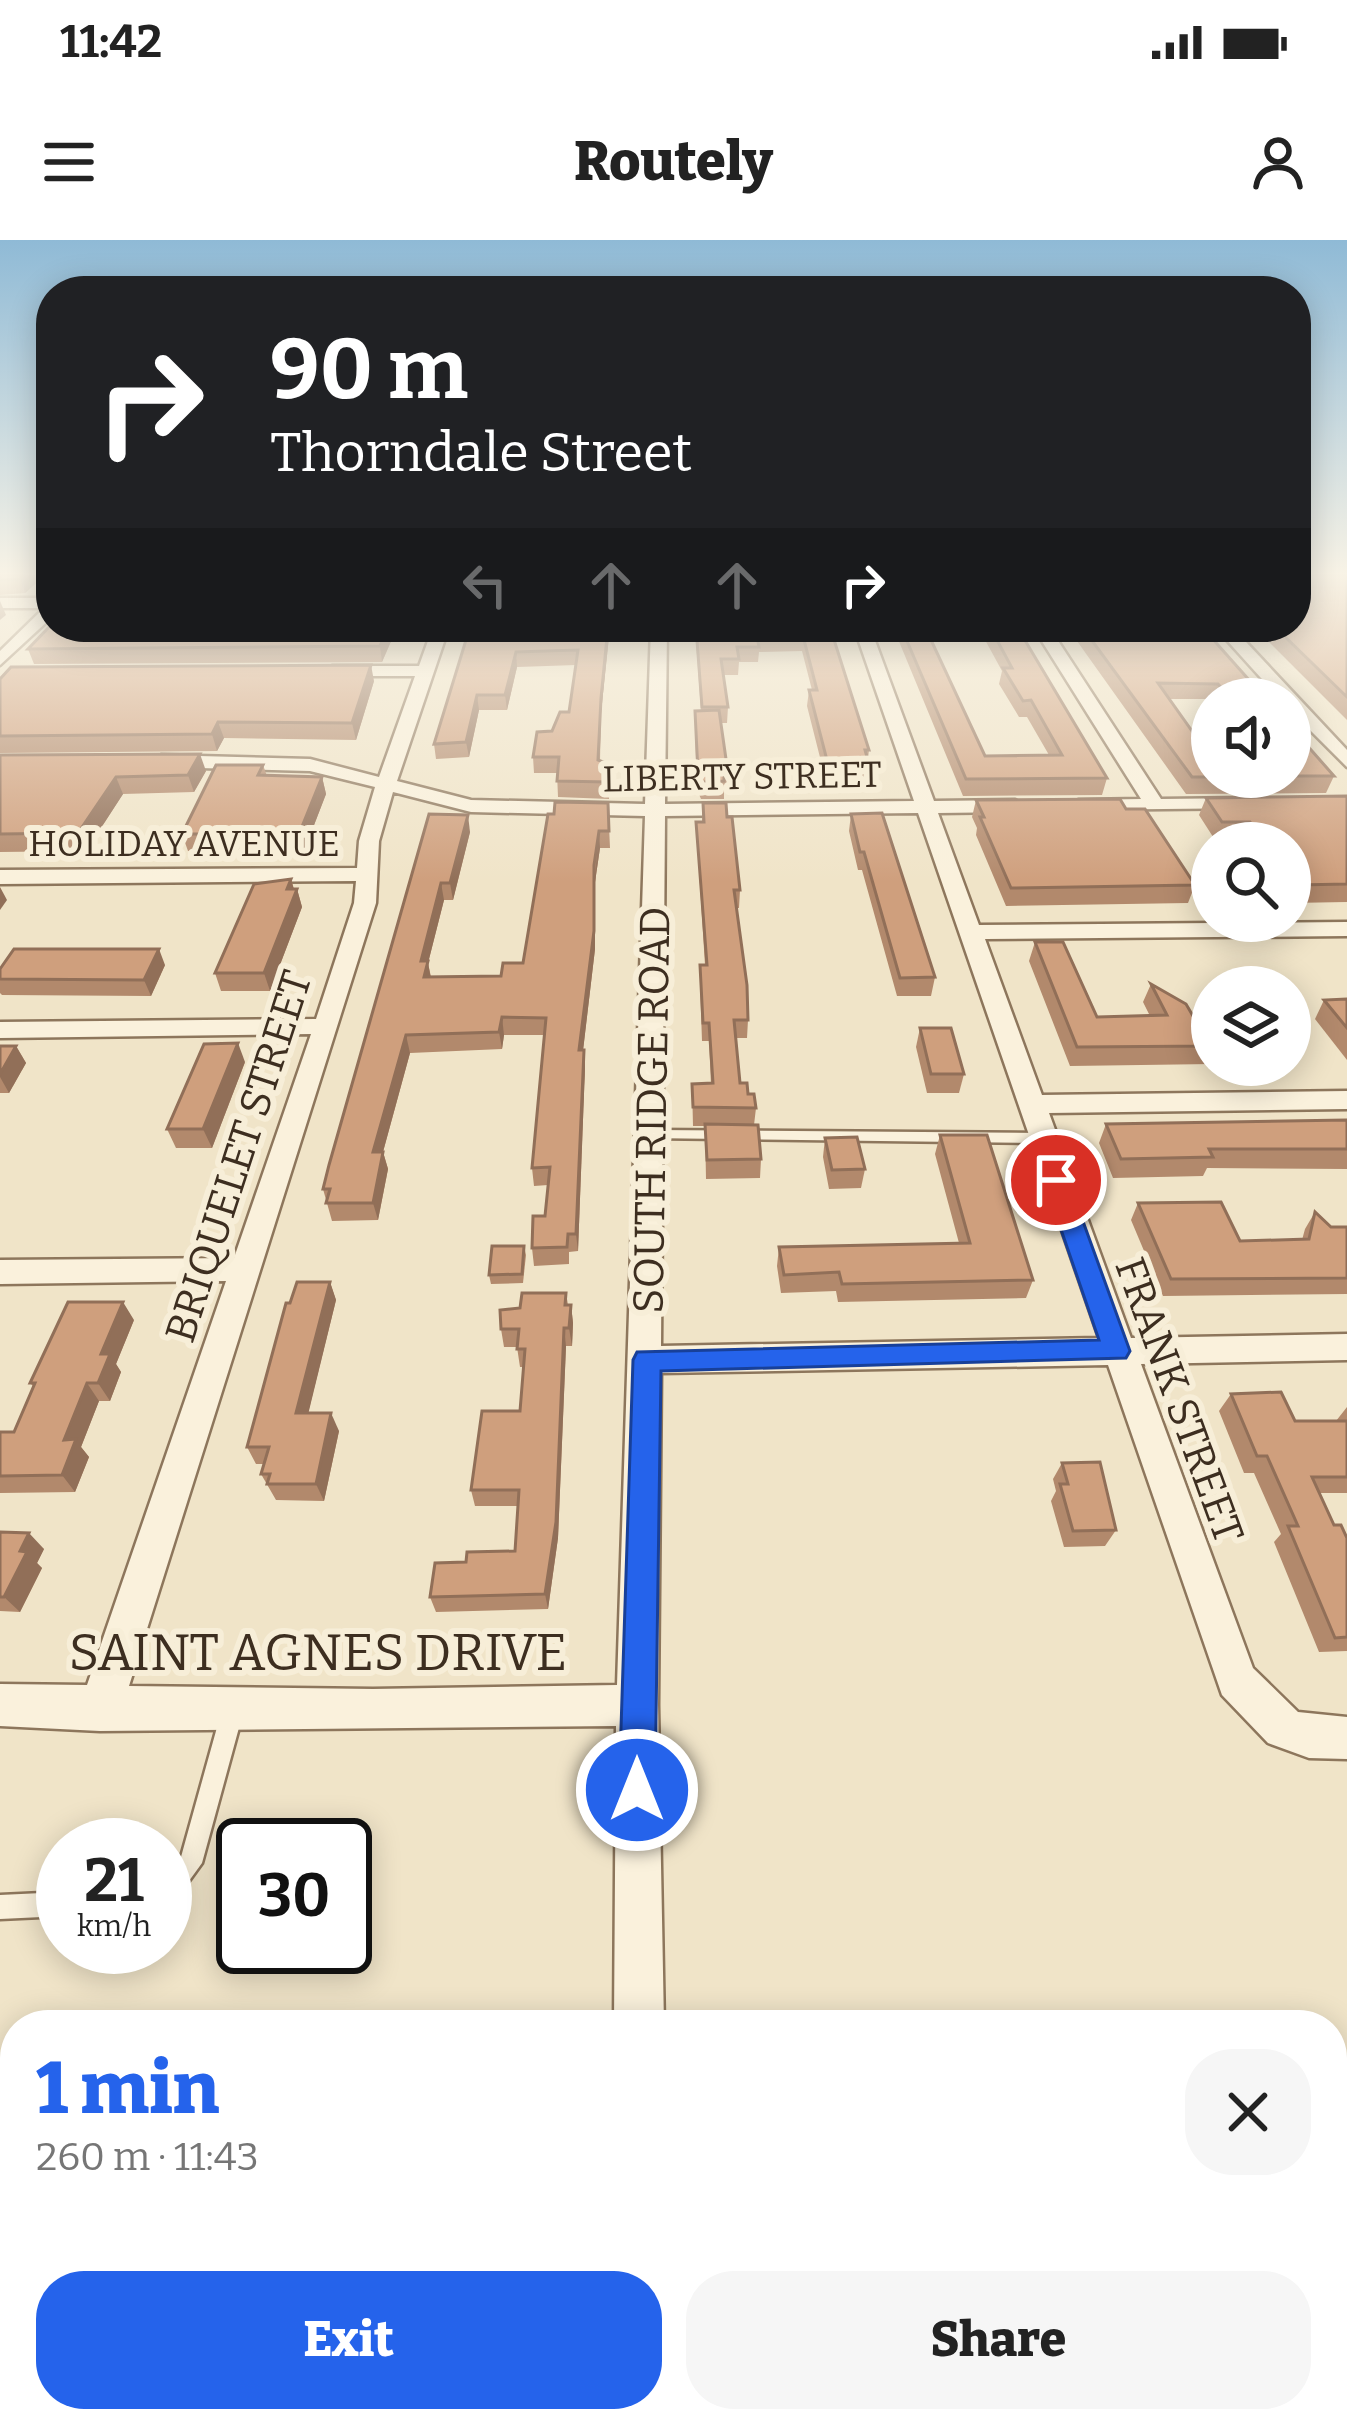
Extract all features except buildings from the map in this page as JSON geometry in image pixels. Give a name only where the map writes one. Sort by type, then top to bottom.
[{"type":"street","name":"BRIQUELET STREET","points":[[100,1710],[365,903],[369,841],[423,677]]},
{"type":"street","name":"SOUTH RIDGE ROAD","points":[[639,2010],[637,1705],[658,677]]},
{"type":"street","name":"FRANK STREET","points":[[880,677],[1237,1681],[1267,1718],[1305,1739],[1347,1738]]},
{"type":"street","points":[[1074,677],[1155,805]]},
{"type":"street","points":[[1311,722],[1347,761]]},
{"type":"street","name":"LIBERTY STREET","points":[[134,761],[310,765],[471,806],[542,812],[1041,806]]},
{"type":"street","points":[[1064,806],[1275,803]]},
{"type":"street","name":"HOLIDAY AVENUE","points":[[0,877],[369,874]]},
{"type":"street","points":[[970,932],[1347,929]]},
{"type":"street","points":[[0,1030],[326,1026]]},
{"type":"street","points":[[1029,1104],[1347,1100]]},
{"type":"street","points":[[0,1272],[245,1269]]},
{"type":"street","points":[[647,1360],[1347,1347]]},
{"type":"street","name":"SAINT AGNES DRIVE","points":[[0,1705],[100,1710],[637,1705]]},
{"type":"lane","points":[[651,1135],[1042,1138]]},
{"type":"lane","points":[[192,1859],[233,1710]]},
{"type":"lane","points":[[0,1907],[36,1905]]},
{"type":"route","points":[[637,1790],[647,1360],[1116,1351],[1056,1180]]}]
